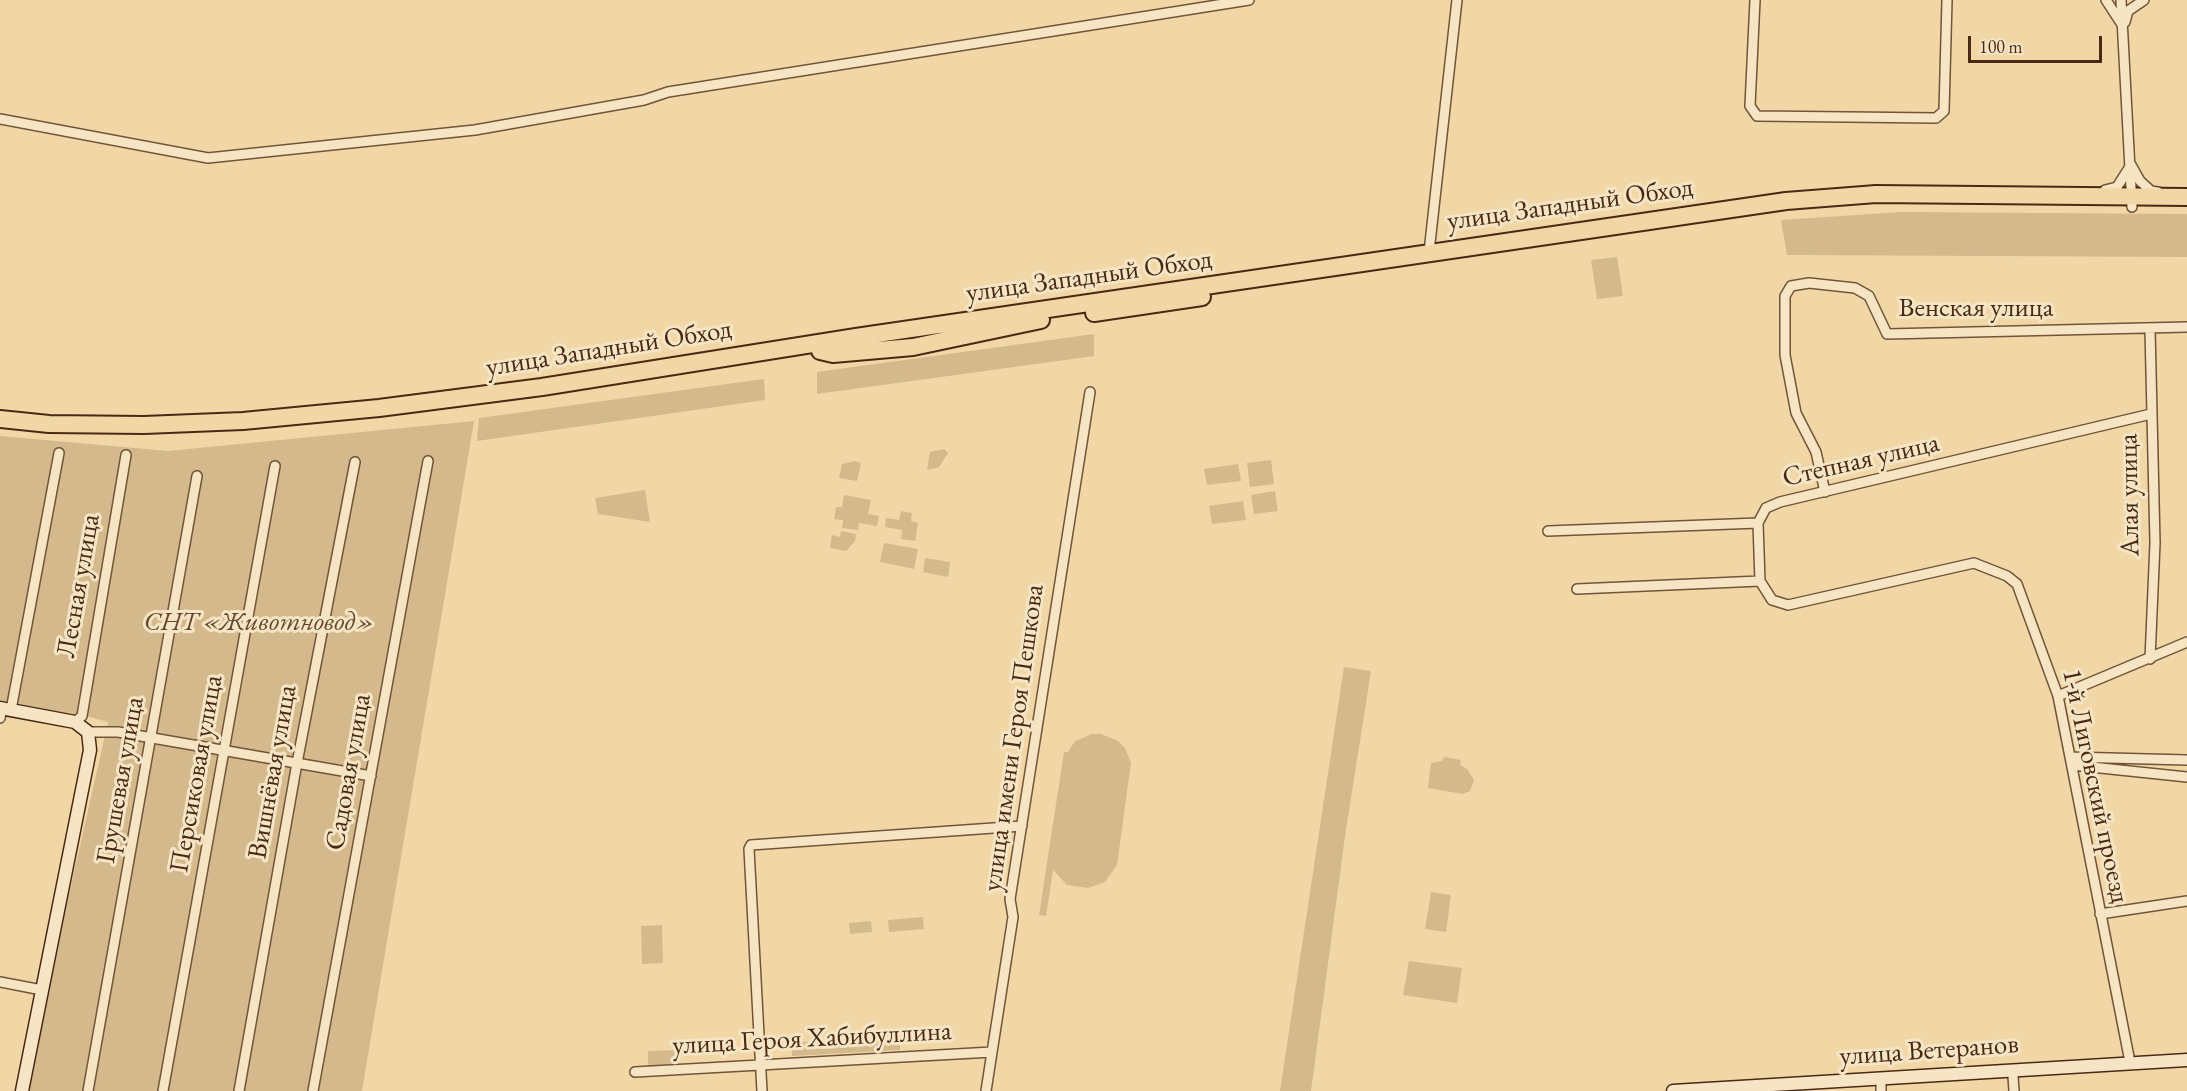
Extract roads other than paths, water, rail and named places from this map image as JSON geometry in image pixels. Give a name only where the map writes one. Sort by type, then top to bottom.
[{"type":"highway","name":"улица Западный Обход","points":[[0,419],[49,424],[144,425],[243,421],[379,408],[586,380],[1659,218],[1834,197],[1954,194],[2132,201],[2187,208]]},
{"type":"highway","name":"улица Западный Обход","points":[[0,427],[69,434],[244,427],[530,395],[820,351],[1149,306],[1616,230],[1768,212],[1914,201],[2132,201],[2187,195]]},
{"type":"street","points":[[0,119],[208,158],[475,130],[644,100],[669,92],[1249,0]]},
{"type":"street","points":[[1429,252],[1457,0]]},
{"type":"street","points":[[1755,0],[1750,106],[1757,116],[1936,118],[1944,111],[1947,0]]},
{"type":"street","points":[[2106,0],[2123,28]]},
{"type":"street","points":[[2121,0],[2132,201]]},
{"type":"street","points":[[2123,28],[2128,11],[2144,0]]},
{"type":"street","points":[[2131,165],[2140,181],[2151,190],[2187,195]]},
{"type":"street","points":[[1834,197],[1886,190],[1952,188],[2100,191],[2117,187],[2131,165]]},
{"type":"street","name":"Венская улица","points":[[1826,492],[1816,452],[1796,413],[1785,355],[1785,296],[1791,286],[1809,283],[1855,288],[1869,296],[1887,334],[2187,327]]},
{"type":"street","name":"Алая улица","points":[[2150,329],[2155,543],[2150,659]]},
{"type":"street","name":"улица имени Героя Пешкова","points":[[986,1091],[1013,917],[1010,899],[1090,392]]},
{"type":"street","name":"Степная улица","points":[[1548,531],[1758,523],[1766,508],[1780,502],[2151,414]]},
{"type":"street","points":[[59,453],[3,711],[75,722],[88,732],[118,732],[151,737],[223,752],[371,776]]},
{"type":"street","name":"Лесная улица","points":[[75,722],[82,716],[126,455]]},
{"type":"street","name":"Садовая улица","points":[[313,1091],[428,461]]},
{"type":"street","name":"Вишнёвая улица","points":[[239,1091],[297,763],[355,462]]},
{"type":"street","name":"Персиковая улица","points":[[163,1091],[275,466]]},
{"type":"street","name":"Грушевая улица","points":[[88,1091],[197,476]]},
{"type":"street","points":[[1577,589],[1760,580],[1758,523]]},
{"type":"street","name":"1-й Лиговский проезд","points":[[1760,580],[1772,600],[1788,605],[1974,563],[2007,576],[2017,584],[2058,696],[2130,1062]]},
{"type":"street","points":[[2058,696],[2187,642]]},
{"type":"street","points":[[22,1091],[90,750],[88,732]]},
{"type":"street","points":[[2071,761],[2187,760]]},
{"type":"street","points":[[2071,761],[2187,777]]},
{"type":"street","points":[[762,1091],[749,849],[751,845],[1022,826]]},
{"type":"street","points":[[2100,914],[2187,901]]},
{"type":"street","points":[[0,982],[42,990]]},
{"type":"street","name":"улица Героя Хабибуллина","points":[[635,1072],[992,1052]]},
{"type":"street","name":"улица Ветеранов","points":[[1673,1091],[2187,1060]]},
{"type":"street","name":"улица Ветеранов","points":[[1717,1091],[1881,1086],[2187,1065]]},
{"type":"street","points":[[2013,1076],[2014,1091]]},
{"type":"park label","name":"СНТ «Животновод»","points":[[259,623]]}]
